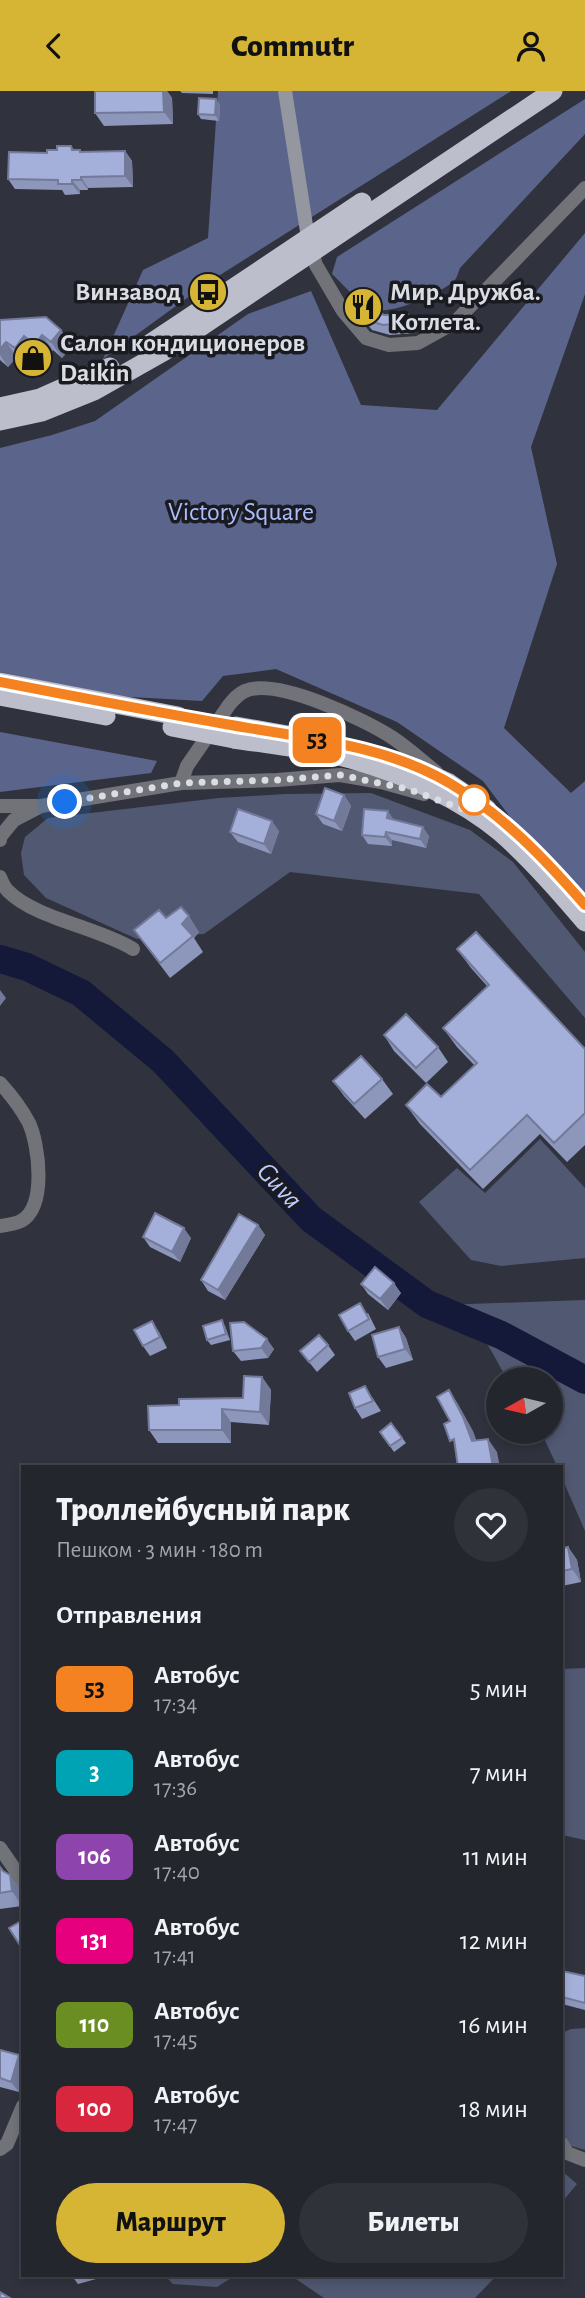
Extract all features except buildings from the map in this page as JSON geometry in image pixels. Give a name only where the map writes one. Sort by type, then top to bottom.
[{"type":"highway","points":[[0,407],[40,398],[92,377],[312,252],[528,91]]},
{"type":"highway","points":[[0,421],[42,412],[94,391],[163,352],[553,91]]},
{"type":"highway","points":[[0,682],[175,722]]},
{"type":"highway","points":[[0,697],[235,732],[358,761],[408,778],[498,831],[528,858],[585,922]]},
{"type":"highway","points":[[235,732],[294,735],[380,755],[449,783],[512,827],[585,905]]},
{"type":"main road","points":[[285,91],[312,252]]},
{"type":"street","points":[[312,252],[343,311],[366,338],[389,345],[418,343],[454,323],[585,188]]},
{"type":"street","points":[[181,783],[187,766],[229,705],[247,690],[260,687],[291,693],[352,715],[393,738],[449,783]]},
{"type":"street","points":[[0,806],[41,806],[181,783],[340,775],[408,789],[468,811]]},
{"type":"street","points":[[0,840],[14,820],[41,806]]},
{"type":"street","points":[[0,877],[6,889],[16,897],[44,912],[114,938],[133,949]]},
{"type":"street","points":[[0,1083],[12,1095],[30,1125],[37,1151],[38,1190],[31,1212],[23,1220],[0,1226]]},
{"type":"street","points":[[0,1848],[21,1878]]},
{"type":"street","points":[[0,2149],[7,2144],[21,2111]]},
{"type":"street","points":[[563,2146],[567,2153],[585,2160]]},
{"type":"shaded area","points":[[371,793],[470,830],[513,862],[585,952],[585,1018],[479,894],[290,872],[204,934],[137,939],[46,898],[24,875],[21,853],[25,837],[48,818],[219,798]]},
{"type":"shaded area","points":[[540,1139],[585,1188],[585,1258],[501,1266],[471,1260],[419,1202],[457,1168],[485,1193]]},
{"type":"shaded area","points":[[585,1300],[585,1531],[563,1480],[563,1465],[557,1465],[547,1444],[564,1444],[564,1367],[500,1367],[484,1338],[442,1305]]},
{"type":"shaded area","points":[[585,1668],[585,1840],[563,1835],[563,1669]]},
{"type":"shaded area","points":[[585,2028],[585,2150],[571,2146],[563,2134],[563,2033]]},
{"type":"shaded area","points":[[563,2172],[577,2184],[563,2201]]},
{"type":"shaded area","points":[[166,2277],[233,2277],[217,2287],[173,2284]]},
{"type":"shaded area","points":[[293,2277],[495,2277],[475,2298],[324,2298]]},
{"type":"green space","points":[[218,91],[511,91],[209,282],[103,359],[143,270],[208,238]]},
{"type":"green space","points":[[585,99],[585,134],[460,268],[453,282],[407,305],[380,310],[360,301],[332,274],[337,257]]},
{"type":"green space","name":"Victory Square","points":[[585,233],[585,294],[531,447],[557,564],[504,728],[571,793],[585,781],[585,903],[532,846],[483,781],[397,722],[276,669],[223,676],[202,701],[114,696],[0,672],[0,448],[95,421],[248,314],[311,291],[361,405],[437,410]]},
{"type":"green space","points":[[0,732],[157,761],[151,773],[0,792]]},
{"type":"waterway","name":"Guva","points":[[0,959],[27,967],[81,993],[163,1061],[311,1219],[427,1304],[501,1335],[585,1380]]},
{"type":"bus line","name":"53","points":[[0,682],[344,745],[408,765],[449,783],[512,827],[585,905]]},
{"type":"place","name":"Винзавод","points":[[208,292]]},
{"type":"place","name":"Мир. Дружба. Котлета.","points":[[363,307]]},
{"type":"place","name":"Салон кондиционеров Daikin","points":[[33,358]]},
{"type":"route","points":[[65,802],[181,783],[340,775],[408,789],[468,811],[474,800]]}]
